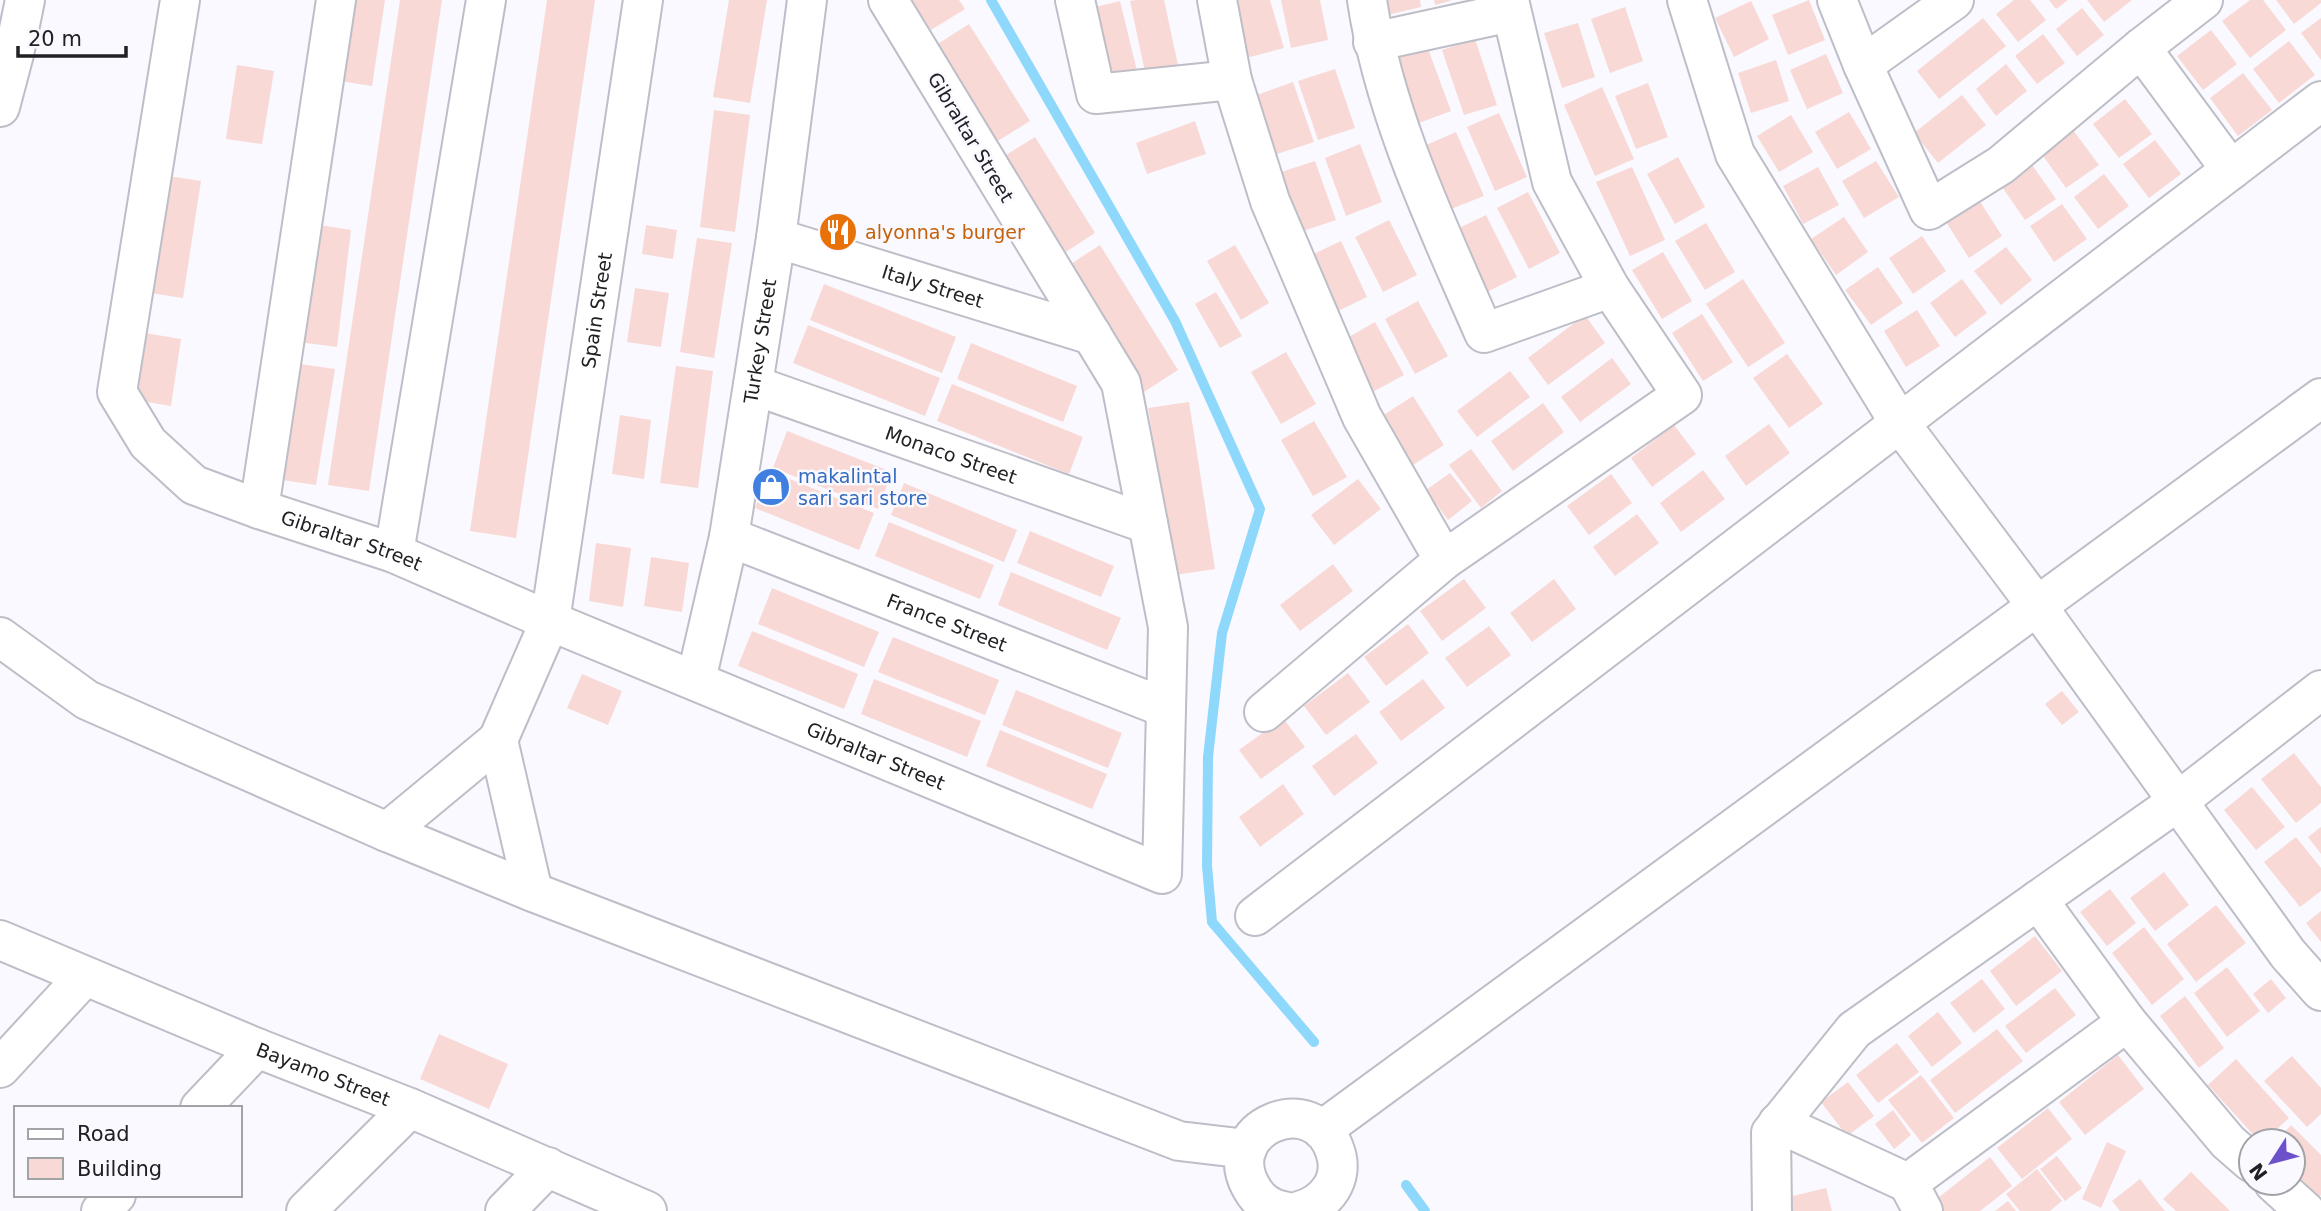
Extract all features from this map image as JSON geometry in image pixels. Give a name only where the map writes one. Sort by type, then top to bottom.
[{"type":"street","points":[[0,107],[7,52],[24,0]]},
{"type":"street","name":"Gibraltar Street","points":[[180,0],[117,392],[148,443],[194,485],[394,553],[551,621],[1162,874],[1168,627],[1121,383],[888,0]]},
{"type":"street","points":[[259,509],[335,0]]},
{"type":"street","points":[[394,553],[486,0]]},
{"type":"street","name":"Spain Street","points":[[498,740],[551,621],[643,0]]},
{"type":"street","name":"Turkey Street","points":[[696,680],[729,537],[776,237],[807,0]]},
{"type":"street","points":[[1075,0],[1096,94],[1232,80]]},
{"type":"street","points":[[1217,0],[1232,80],[1270,201],[1362,417],[1444,560]]},
{"type":"street","points":[[1367,0],[1373,42],[1416,176],[1484,332],[1610,288]]},
{"type":"street","points":[[1687,0],[1735,154],[1899,422],[2037,606],[2288,954],[2321,991]]},
{"type":"street","points":[[1837,0],[1863,65],[1929,210],[2001,165],[2203,0]]},
{"type":"street","points":[[1863,65],[1954,0]]},
{"type":"street","points":[[1264,712],[1444,560],[1682,395],[1610,288],[1552,182],[1510,6],[1373,42]]},
{"type":"street","points":[[2141,48],[2231,170]]},
{"type":"street","points":[[1255,916],[2321,101]]},
{"type":"street","name":"Italy Street","points":[[776,237],[1091,335]]},
{"type":"street","name":"Monaco Street","points":[[753,386],[1148,524]]},
{"type":"street","points":[[1322,1130],[2321,398]]},
{"type":"street","name":"France Street","points":[[729,537],[1166,708]]},
{"type":"street","points":[[0,637],[87,700],[387,832],[533,892],[1179,1140],[1247,1149]]},
{"type":"street","points":[[1772,1211],[1771,1133],[1854,1030],[2317,702]]},
{"type":"street","points":[[387,832],[498,740],[533,892]]},
{"type":"street","points":[[2038,900],[2127,1022],[2237,1150]]},
{"type":"street","name":"Bayamo Street","points":[[0,940],[257,1048],[410,1108],[647,1211]]},
{"type":"street","points":[[0,1068],[84,977]]},
{"type":"street","points":[[1778,1124],[1915,1197],[2127,1022]]},
{"type":"street","points":[[202,1106],[257,1048]]},
{"type":"street","points":[[306,1211],[410,1108]]},
{"type":"street","points":[[1284,1211],[1265,1205],[1254,1193],[1247,1180],[1244,1164],[1254,1135],[1265,1125],[1279,1119],[1302,1120],[1322,1130],[1332,1142],[1337,1157],[1333,1187],[1323,1200],[1299,1211]]},
{"type":"street","points":[[505,1211],[548,1167]]},
{"type":"street","points":[[101,1211],[114,1197]]},
{"type":"street","points":[[2290,1197],[2305,1211]]},
{"type":"building","points":[[352,0],[385,0],[372,86],[340,81]]},
{"type":"building","points":[[400,0],[442,0],[369,491],[328,485]]},
{"type":"building","points":[[547,0],[595,0],[516,538],[470,531]]},
{"type":"building","points":[[729,0],[767,0],[750,103],[713,97]]},
{"type":"building","points":[[912,0],[959,0],[965,9],[931,30]]},
{"type":"building","points":[[1164,0],[1178,65],[1145,72],[1130,1]]},
{"type":"building","points":[[1230,0],[1270,0],[1284,48],[1246,58]]},
{"type":"building","points":[[1281,0],[1320,0],[1328,40],[1291,48]]},
{"type":"building","points":[[1383,0],[1420,0],[1421,7],[1387,15]]},
{"type":"building","points":[[1434,0],[1450,0],[1450,1],[1435,5]]},
{"type":"building","points":[[1809,0],[1825,40],[1788,55],[1772,15]]},
{"type":"building","points":[[2014,0],[2030,0],[2046,20],[2018,42],[1996,14]]},
{"type":"building","points":[[2049,0],[2068,0],[2056,9]]},
{"type":"building","points":[[2087,0],[2132,0],[2104,22]]},
{"type":"building","points":[[2250,0],[2263,0],[2286,30],[2250,58],[2222,21]]},
{"type":"building","points":[[2276,0],[2321,0],[2321,3],[2294,24]]},
{"type":"building","points":[[1120,1],[1137,71],[1103,79],[1087,9]]},
{"type":"building","points":[[1751,1],[1769,39],[1734,57],[1715,18]]},
{"type":"building","points":[[1625,7],[1643,61],[1610,73],[1591,19]]},
{"type":"building","points":[[2082,8],[2104,35],[2077,56],[2056,29]]},
{"type":"building","points":[[1983,18],[2006,46],[1939,99],[1917,71]]},
{"type":"building","points":[[2321,18],[2321,60],[2301,33]]},
{"type":"building","points":[[1578,23],[1595,77],[1562,88],[1544,33]]},
{"type":"building","points":[[969,24],[1030,121],[996,142],[936,45]]},
{"type":"building","points":[[2211,30],[2237,64],[2203,90],[2177,56]]},
{"type":"building","points":[[2043,34],[2065,63],[2037,84],[2015,56]]},
{"type":"building","points":[[1475,39],[1497,105],[1464,115],[1442,50]]},
{"type":"building","points":[[2289,41],[2315,75],[2279,103],[2253,69]]},
{"type":"building","points":[[1427,46],[1451,111],[1419,123],[1394,58]]},
{"type":"building","points":[[1826,54],[1843,93],[1807,109],[1790,70]]},
{"type":"building","points":[[1776,60],[1789,101],[1751,113],[1738,73]]},
{"type":"building","points":[[2006,64],[2027,91],[1996,116],[1976,89]]},
{"type":"building","points":[[237,65],[274,71],[262,144],[226,139]]},
{"type":"building","points":[[1335,69],[1355,128],[1318,140],[1298,81]]},
{"type":"building","points":[[2243,73],[2272,110],[2238,136],[2210,98]]},
{"type":"building","points":[[1293,82],[1314,142],[1277,154],[1257,95]]},
{"type":"building","points":[[1648,83],[1668,137],[1636,149],[1615,96]]},
{"type":"building","points":[[1602,87],[1634,159],[1595,176],[1564,105]]},
{"type":"building","points":[[1962,95],[1986,125],[1938,163],[1914,133]]},
{"type":"building","points":[[2125,99],[2152,134],[2119,158],[2093,124]]},
{"type":"building","points":[[714,110],[750,115],[735,232],[700,227]]},
{"type":"building","points":[[1849,112],[1871,149],[1837,169],[1815,132]]},
{"type":"building","points":[[1499,113],[1527,177],[1495,191],[1467,127]]},
{"type":"building","points":[[1791,115],[1813,152],[1779,172],[1757,136]]},
{"type":"building","points":[[1195,121],[1206,154],[1147,174],[1136,143]]},
{"type":"building","points":[[2073,130],[2099,165],[2066,188],[2041,153]]},
{"type":"building","points":[[1456,132],[1484,196],[1451,209],[1424,146]]},
{"type":"building","points":[[1035,137],[1095,233],[1061,255],[1001,158]]},
{"type":"building","points":[[2155,140],[2181,174],[2149,198],[2123,164]]},
{"type":"building","points":[[1360,144],[1382,202],[1346,216],[1325,158]]},
{"type":"building","points":[[1678,157],[1705,207],[1675,224],[1647,174]]},
{"type":"building","points":[[1315,161],[1336,220],[1300,232],[1278,173]]},
{"type":"building","points":[[1876,161],[1899,197],[1864,218],[1842,181]]},
{"type":"building","points":[[2030,162],[2056,199],[2025,220],[2000,184]]},
{"type":"building","points":[[1632,167],[1665,240],[1630,256],[1596,182]]},
{"type":"building","points":[[1818,167],[1839,205],[1803,224],[1783,186]]},
{"type":"building","points":[[2104,174],[2129,206],[2098,229],[2074,197]]},
{"type":"building","points":[[168,176],[201,181],[183,298],[150,293]]},
{"type":"building","points":[[1528,192],[1560,253],[1529,269],[1497,208]]},
{"type":"building","points":[[1979,200],[2002,236],[1969,258],[1946,222]]},
{"type":"building","points":[[2062,204],[2087,239],[2054,262],[2030,226]]},
{"type":"building","points":[[1486,215],[1517,277],[1485,293],[1455,230]]},
{"type":"building","points":[[1844,217],[1868,252],[1836,275],[1811,239]]},
{"type":"building","points":[[1389,220],[1417,275],[1383,292],[1355,237]]},
{"type":"building","points":[[1706,223],[1735,272],[1705,290],[1675,241]]},
{"type":"building","points":[[313,224],[351,230],[337,347],[298,342]]},
{"type":"building","points":[[646,225],[677,230],[673,259],[642,254]]},
{"type":"building","points":[[1922,236],[1946,271],[1913,294],[1889,258]]},
{"type":"building","points":[[697,238],[732,243],[714,358],[680,352]]},
{"type":"building","points":[[1341,241],[1367,297],[1334,313],[1307,257]]},
{"type":"building","points":[[1100,245],[1178,370],[1144,392],[1066,267]]},
{"type":"building","points":[[1235,245],[1269,303],[1241,320],[1207,261]]},
{"type":"building","points":[[2006,247],[2032,280],[2001,305],[1974,271]]},
{"type":"building","points":[[1663,252],[1692,301],[1662,319],[1632,270]]},
{"type":"building","points":[[1878,267],[1903,303],[1871,325],[1845,290]]},
{"type":"building","points":[[1743,279],[1785,343],[1748,367],[1706,304]]},
{"type":"building","points":[[1962,279],[1987,313],[1955,337],[1930,303]]},
{"type":"building","points":[[824,284],[956,337],[942,373],[810,320]]},
{"type":"building","points":[[635,288],[669,293],[661,347],[627,342]]},
{"type":"building","points":[[1216,292],[1242,336],[1220,348],[1195,304]]},
{"type":"building","points":[[1418,301],[1448,356],[1415,374],[1385,319]]},
{"type":"building","points":[[1917,310],[1940,346],[1906,367],[1884,331]]},
{"type":"building","points":[[1702,314],[1733,362],[1703,381],[1672,333]]},
{"type":"building","points":[[1585,315],[1605,343],[1548,385],[1528,358]]},
{"type":"building","points":[[1375,322],[1404,375],[1371,393],[1342,341]]},
{"type":"building","points":[[808,325],[940,378],[925,416],[793,363]]},
{"type":"building","points":[[145,333],[181,339],[171,406],[135,400]]},
{"type":"building","points":[[971,343],[1077,386],[1063,422],[957,379]]},
{"type":"building","points":[[1286,352],[1316,404],[1281,424],[1251,372]]},
{"type":"building","points":[[1787,354],[1823,404],[1789,428],[1753,378]]},
{"type":"building","points":[[1612,358],[1631,384],[1580,422],[1561,397]]},
{"type":"building","points":[[300,364],[335,369],[316,485],[282,480]]},
{"type":"building","points":[[676,366],[713,371],[698,488],[660,483]]},
{"type":"building","points":[[1510,371],[1530,397],[1477,437],[1457,411]]},
{"type":"building","points":[[952,384],[1083,437],[1069,474],[937,421]]},
{"type":"building","points":[[1413,396],[1444,445],[1413,465],[1382,416]]},
{"type":"building","points":[[1189,402],[1215,569],[1175,575],[1148,408]]},
{"type":"building","points":[[1543,403],[1564,432],[1513,471],[1491,441]]},
{"type":"building","points":[[620,415],[651,420],[644,479],[612,474]]},
{"type":"building","points":[[1314,421],[1347,477],[1313,496],[1281,440]]},
{"type":"building","points":[[1769,424],[1790,453],[1746,486],[1725,456]]},
{"type":"building","points":[[1674,425],[1696,454],[1652,487],[1631,458]]},
{"type":"building","points":[[787,431],[892,472],[878,509],[773,468]]},
{"type":"building","points":[[1471,449],[1502,491],[1481,508],[1449,465]]},
{"type":"building","points":[[1703,470],[1725,499],[1681,532],[1660,503]]},
{"type":"building","points":[[770,471],[874,513],[859,550],[755,508]]},
{"type":"building","points":[[1450,473],[1472,501],[1448,520],[1426,490]]},
{"type":"building","points":[[1611,474],[1632,503],[1589,535],[1567,506]]},
{"type":"building","points":[[1358,479],[1381,509],[1334,545],[1311,515]]},
{"type":"building","points":[[904,483],[1017,530],[1004,562],[891,515]]},
{"type":"building","points":[[1637,514],[1659,543],[1615,576],[1593,547]]},
{"type":"building","points":[[889,522],[994,565],[980,599],[875,556]]},
{"type":"building","points":[[1030,531],[1114,566],[1101,597],[1017,563]]},
{"type":"building","points":[[596,543],[631,548],[623,607],[589,601]]},
{"type":"building","points":[[651,557],[689,563],[682,612],[644,606]]},
{"type":"building","points":[[1333,564],[1353,591],[1300,631],[1280,605]]},
{"type":"building","points":[[1011,572],[1121,618],[1107,650],[998,605]]},
{"type":"building","points":[[1464,579],[1486,608],[1442,641],[1420,611]]},
{"type":"building","points":[[1554,579],[1576,609],[1532,642],[1510,613]]},
{"type":"building","points":[[772,588],[879,632],[864,667],[758,624]]},
{"type":"building","points":[[1408,624],[1429,653],[1386,686],[1364,657]]},
{"type":"building","points":[[1489,626],[1511,655],[1467,687],[1445,658]]},
{"type":"building","points":[[752,631],[858,674],[844,709],[738,666]]},
{"type":"building","points":[[893,637],[999,680],[985,715],[878,672]]},
{"type":"building","points":[[1348,673],[1370,702],[1326,735],[1304,706]]},
{"type":"building","points":[[582,674],[622,691],[608,725],[567,708]]},
{"type":"building","points":[[874,679],[981,721],[967,757],[861,714]]},
{"type":"building","points":[[1423,679],[1445,708],[1401,741],[1379,712]]},
{"type":"building","points":[[1016,690],[1122,733],[1108,768],[1002,725]]},
{"type":"building","points":[[2062,691],[2079,712],[2062,725],[2045,704]]},
{"type":"building","points":[[1283,718],[1305,747],[1261,779],[1239,750]]},
{"type":"building","points":[[1000,730],[1107,774],[1092,809],[986,766]]},
{"type":"building","points":[[1356,734],[1378,763],[1334,796],[1312,766]]},
{"type":"building","points":[[2294,753],[2321,787],[2321,803],[2296,823],[2261,779]]},
{"type":"building","points":[[1283,784],[1304,814],[1260,847],[1239,817]]},
{"type":"building","points":[[2252,787],[2285,827],[2256,850],[2224,810]]},
{"type":"building","points":[[2321,827],[2321,854],[2308,837]]},
{"type":"building","points":[[2296,837],[2321,868],[2321,891],[2300,907],[2264,862]]},
{"type":"building","points":[[2164,872],[2189,905],[2155,931],[2130,898]]},
{"type":"building","points":[[2110,889],[2136,923],[2107,946],[2080,912]]},
{"type":"building","points":[[2216,905],[2246,943],[2196,982],[2167,944]]},
{"type":"building","points":[[2321,911],[2321,942],[2306,923]]},
{"type":"building","points":[[2144,927],[2184,979],[2152,1005],[2112,953]]},
{"type":"building","points":[[2035,936],[2062,971],[2016,1006],[1990,971]]},
{"type":"building","points":[[2227,967],[2260,1011],[2227,1037],[2194,993]]},
{"type":"building","points":[[1982,979],[2005,1009],[1974,1033],[1950,1003]]},
{"type":"building","points":[[2271,979],[2286,998],[2268,1013],[2253,994]]},
{"type":"building","points":[[2055,988],[2076,1015],[2026,1053],[2005,1026]]},
{"type":"building","points":[[2185,996],[2224,1048],[2199,1068],[2160,1016]]},
{"type":"building","points":[[1938,1012],[1962,1043],[1932,1067],[1908,1036]]},
{"type":"building","points":[[1997,1029],[2023,1061],[1955,1113],[1930,1080]]},
{"type":"building","points":[[439,1034],[508,1064],[489,1109],[420,1079]]},
{"type":"building","points":[[1897,1043],[1919,1072],[1878,1103],[1856,1075]]},
{"type":"building","points":[[2118,1055],[2144,1089],[2085,1135],[2059,1102]]},
{"type":"building","points":[[2292,1056],[2321,1088],[2321,1114],[2307,1127],[2264,1081]]},
{"type":"building","points":[[2236,1059],[2289,1118],[2279,1127],[2246,1127],[2208,1085]]},
{"type":"building","points":[[1921,1075],[1954,1118],[1922,1143],[1888,1100]]},
{"type":"building","points":[[1848,1082],[1874,1116],[1847,1136],[1821,1102]]},
{"type":"building","points":[[2048,1108],[2072,1139],[2022,1179],[1997,1148]]},
{"type":"building","points":[[1893,1110],[1911,1135],[1894,1149],[1875,1124]]},
{"type":"building","points":[[2307,1141],[2321,1155],[2319,1197],[2307,1185]]},
{"type":"building","points":[[2107,1142],[2126,1151],[2101,1208],[2082,1199]]},
{"type":"building","points":[[2057,1156],[2082,1188],[2065,1201],[2040,1169]]},
{"type":"building","points":[[1990,1157],[2012,1186],[1980,1211],[1942,1211],[1934,1201]]},
{"type":"building","points":[[2037,1169],[2062,1201],[2050,1211],[2020,1211],[2006,1194]]},
{"type":"building","points":[[2191,1172],[2230,1211],[2176,1211],[2163,1199]]},
{"type":"building","points":[[2140,1179],[2165,1211],[2120,1211],[2112,1201]]},
{"type":"building","points":[[1826,1188],[1832,1211],[1783,1211],[1780,1199]]},
{"type":"building","points":[[2008,1201],[2016,1211],[1995,1211]]},
{"type":"waterway","points":[[991,0],[1175,321],[1260,509],[1222,633],[1208,757],[1207,866],[1212,922],[1314,1042]]},
{"type":"waterway","points":[[1406,1185],[1425,1211]]},
{"type":"place","name":"alyonna's burger","points":[[838,232]]},
{"type":"place","name":"makalintal sari sari store","points":[[771,487]]}]
